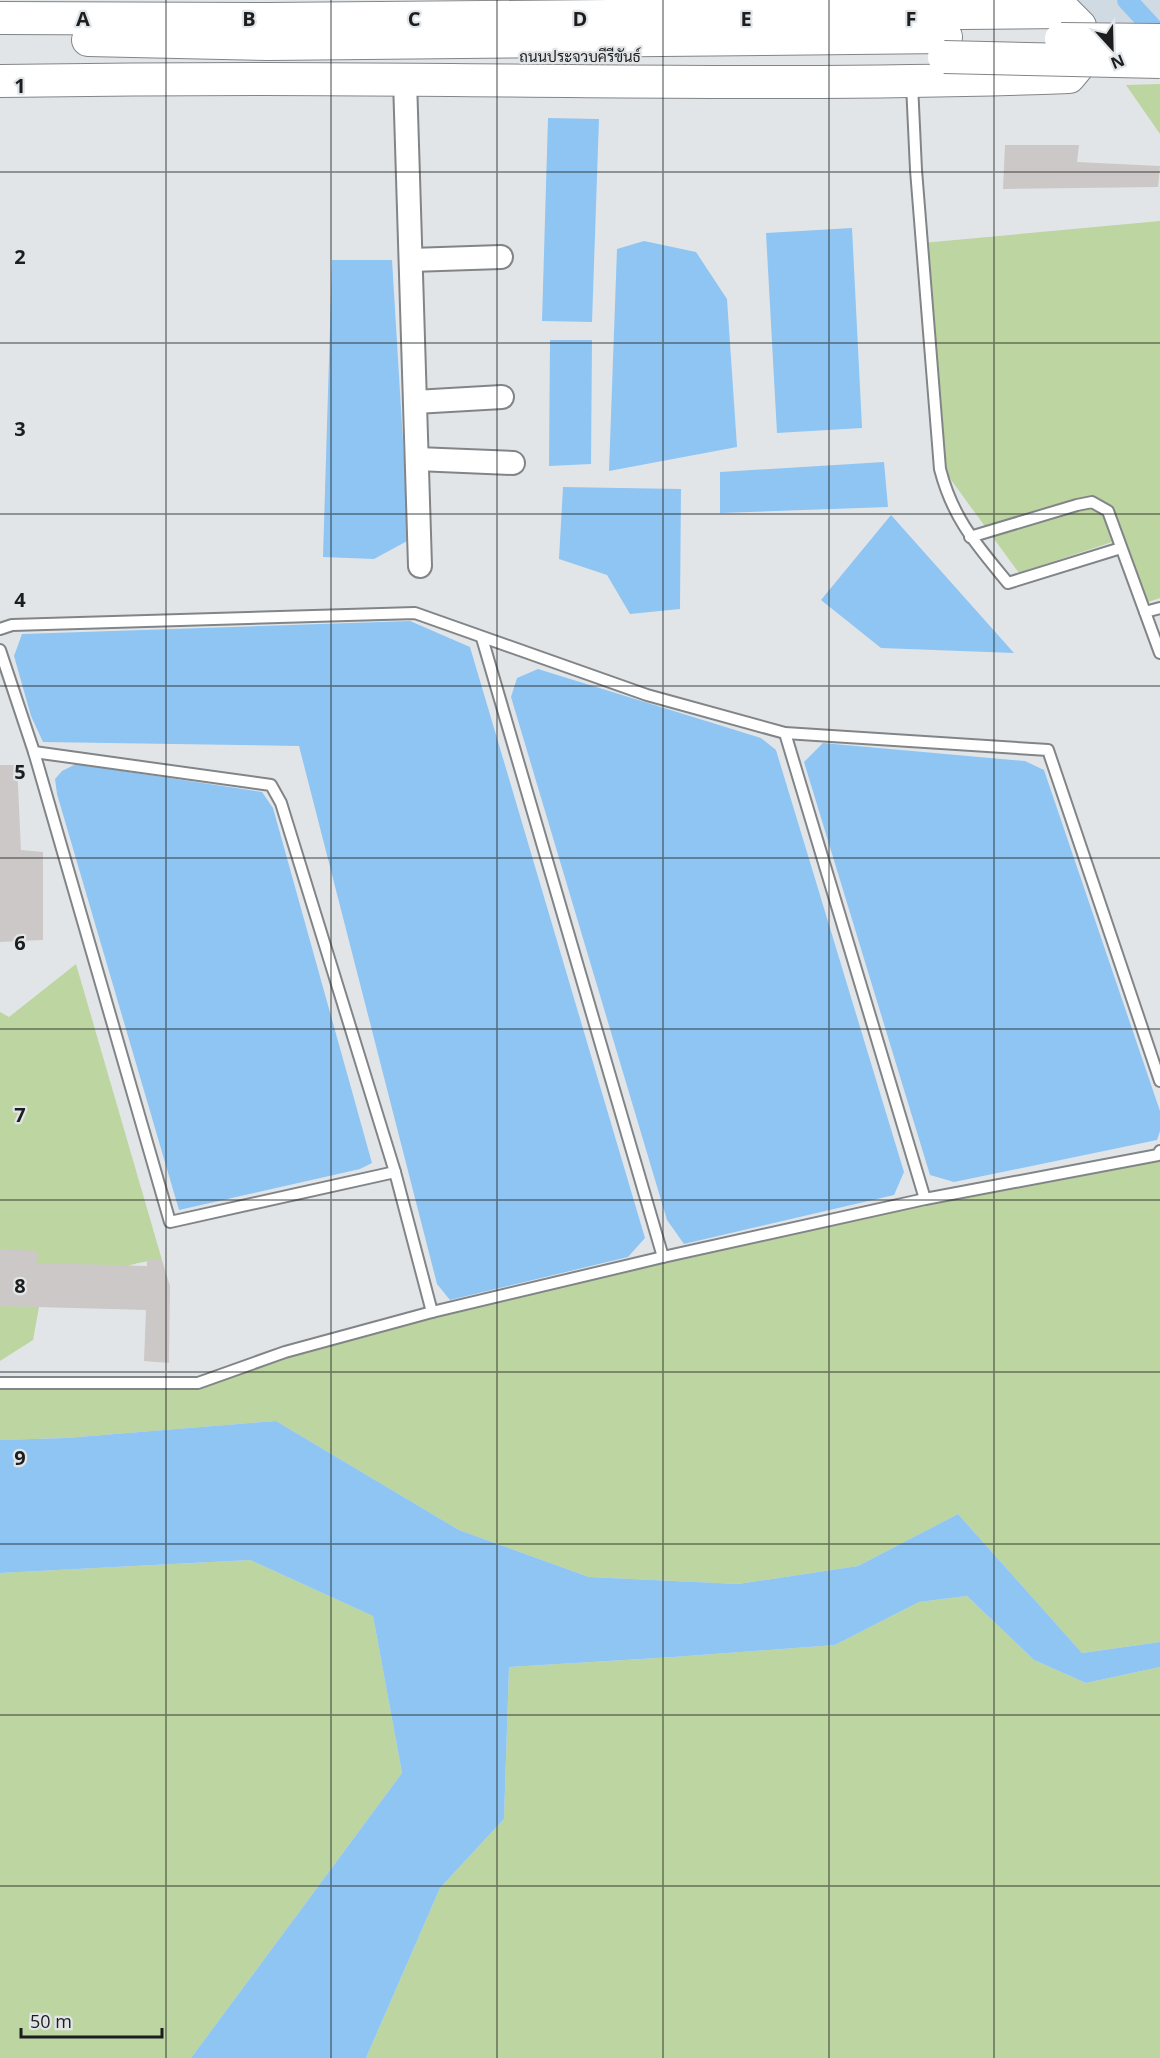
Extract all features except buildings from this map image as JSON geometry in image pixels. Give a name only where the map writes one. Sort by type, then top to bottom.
[{"type":"main road","points":[[0,18],[267,19],[884,6],[1059,6],[1080,26],[1084,59],[1069,77],[750,82],[250,79],[0,81]]},
{"type":"main road","name":"ถนนประจวบคีรีขันธ์","points":[[0,38],[268,44],[945,47],[1160,40]]},
{"type":"main road","name":"ถนนประจวบคีรีขันธ์","points":[[0,68],[275,59],[902,54],[945,47],[1160,62]]},
{"type":"street","points":[[405,80],[420,566]]},
{"type":"street","points":[[411,261],[501,257]]},
{"type":"street","points":[[415,402],[502,397]]},
{"type":"street","points":[[417,459],[513,463]]},
{"type":"lane","points":[[911,80],[940,469],[953,508],[970,537],[1008,583],[1121,548]]},
{"type":"lane","points":[[970,537],[1092,502],[1108,511],[1160,653]]},
{"type":"lane","points":[[1145,612],[1160,608]]},
{"type":"lane","points":[[0,629],[12,624],[415,613],[647,695],[785,733],[1048,750],[1160,1081]]},
{"type":"lane","points":[[482,638],[663,1257]]},
{"type":"lane","points":[[0,650],[34,752],[170,1222],[394,1172]]},
{"type":"lane","points":[[785,733],[925,1199]]},
{"type":"lane","points":[[34,752],[271,785],[281,803],[394,1172],[432,1312]]},
{"type":"lane","points":[[0,1383],[198,1383],[285,1352],[432,1312],[663,1257],[925,1199],[1158,1155],[1160,1151]]},
{"type":"shaded area","points":[[1072,0],[1160,0],[1160,50],[1089,20]]},
{"type":"green space","points":[[1160,84],[1160,134],[1126,85]]},
{"type":"green space","points":[[1160,221],[1160,598],[1142,604],[1115,541],[1019,573],[946,473],[922,243]]},
{"type":"green space","points":[[76,964],[162,1260],[147,1261],[115,1270],[39,1307],[33,1340],[0,1361],[0,1012],[9,1017]]},
{"type":"green space","points":[[1160,1155],[1160,1642],[1082,1653],[958,1514],[858,1566],[738,1584],[589,1577],[459,1530],[276,1421],[66,1438],[0,1440],[0,1380],[198,1383],[285,1352],[663,1257]]},
{"type":"green space","points":[[250,1560],[373,1616],[402,1773],[191,2058],[0,2058],[0,1573]]},
{"type":"green space","points":[[967,1596],[1034,1660],[1086,1683],[1160,1667],[1160,2058],[366,2058],[440,1888],[504,1819],[509,1667],[835,1645],[919,1602]]},
{"type":"water","points":[[548,118],[599,119],[592,322],[542,321]]},
{"type":"water","points":[[852,228],[862,428],[777,433],[766,233]]},
{"type":"water","points":[[644,241],[696,252],[727,299],[737,447],[609,471],[617,249]]},
{"type":"water","points":[[332,260],[392,260],[409,540],[374,559],[323,557]]},
{"type":"water","points":[[550,340],[592,340],[591,464],[549,466]]},
{"type":"water","points":[[884,462],[888,507],[720,513],[720,472]]},
{"type":"water","points":[[563,487],[681,489],[680,609],[630,614],[607,575],[559,559]]},
{"type":"water","points":[[891,515],[1014,653],[881,648],[821,600]]},
{"type":"water","points":[[410,621],[470,647],[645,1238],[628,1257],[450,1300],[437,1284],[299,746],[43,742],[31,716],[14,656],[22,634]]},
{"type":"water","points":[[538,669],[761,738],[776,750],[904,1172],[894,1195],[684,1244],[667,1220],[511,697],[517,678]]},
{"type":"water","points":[[823,743],[1025,761],[1044,770],[1160,1111],[1160,1131],[1157,1140],[954,1182],[930,1175],[804,762]]},
{"type":"water","points":[[76,764],[262,792],[273,808],[372,1163],[360,1169],[179,1210],[57,794],[55,779],[62,771]]},
{"type":"water","points":[[276,1421],[459,1530],[589,1577],[738,1584],[858,1566],[958,1514],[1082,1653],[1160,1642],[1160,1667],[1086,1683],[1034,1660],[967,1596],[919,1602],[835,1645],[509,1667],[504,1819],[440,1888],[366,2058],[191,2058],[402,1773],[373,1616],[250,1560],[0,1573],[0,1440],[66,1438]]},
{"type":"waterway","points":[[1127,0],[1160,36]]}]
